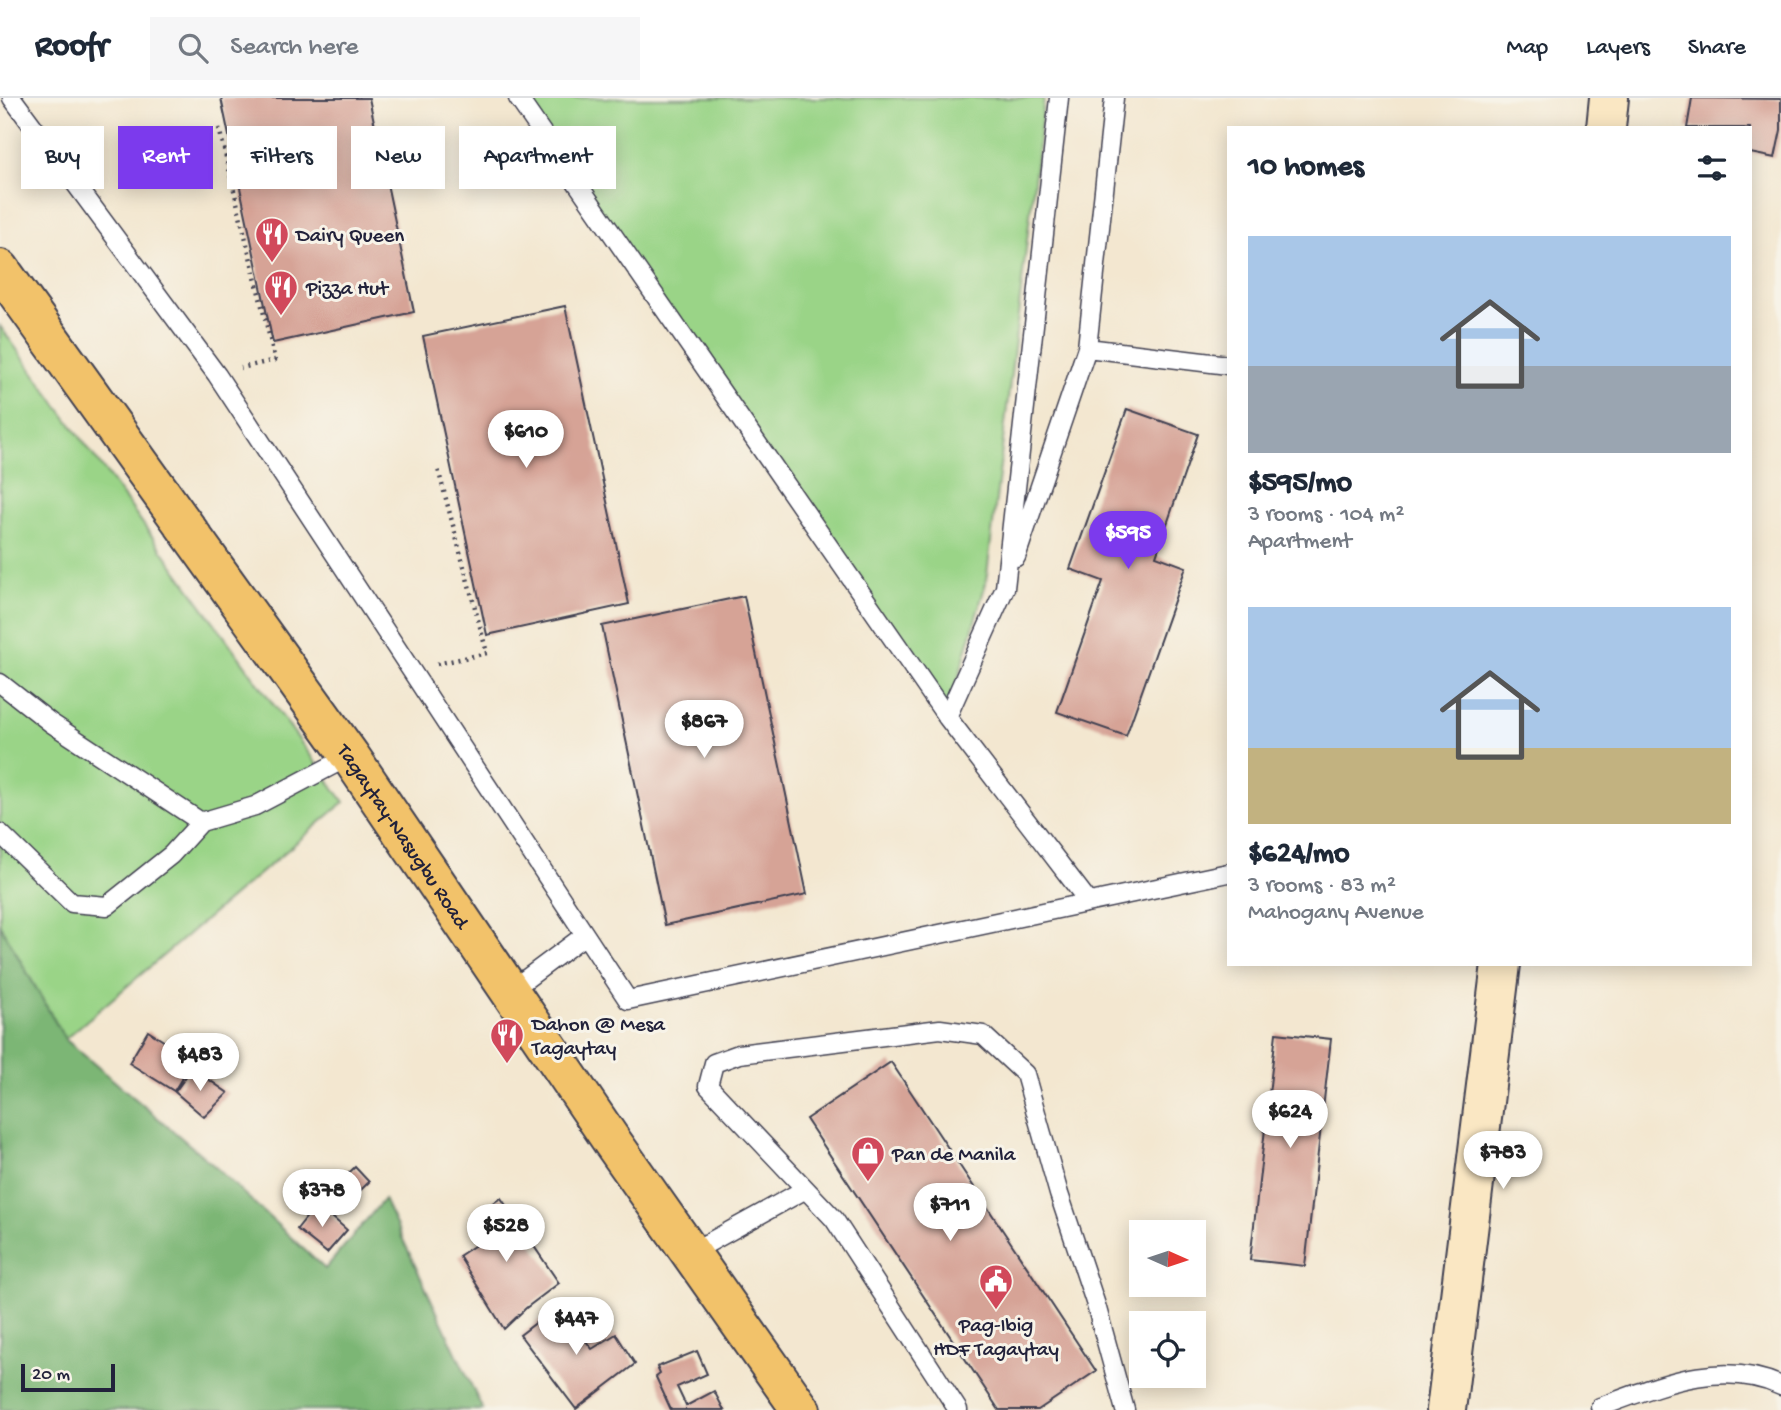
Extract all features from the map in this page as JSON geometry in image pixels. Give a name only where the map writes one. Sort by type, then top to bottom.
[{"type":"main road","points":[[1606,126],[1609,98]]},
{"type":"main road","name":"Tagaytay-Nasugbu Road","points":[[0,270],[350,756],[690,1253],[801,1410]]},
{"type":"main road","points":[[1446,1410],[1502,966]]},
{"type":"lane","points":[[12,98],[217,374],[628,1000],[1227,873]]},
{"type":"lane","points":[[518,98],[947,717],[1088,901]]},
{"type":"lane","points":[[1005,588],[1059,98]]},
{"type":"lane","points":[[947,717],[1005,588],[1087,348],[1114,98]]},
{"type":"lane","points":[[1087,348],[1227,365]]},
{"type":"lane","points":[[0,683],[51,723],[201,822]]},
{"type":"lane","points":[[0,833],[72,903],[107,906],[171,855],[201,822],[255,806],[350,756]]},
{"type":"lane","points":[[510,991],[585,935]]},
{"type":"lane","points":[[958,1410],[834,1219],[804,1191],[708,1086],[714,1063],[739,1054],[940,1029],[984,1035],[1024,1074],[1059,1194],[1097,1305],[1125,1410]]},
{"type":"lane","points":[[690,1253],[804,1191]]},
{"type":"lane","points":[[1598,1409],[1704,1374],[1745,1373],[1781,1386]]},
{"type":"path","points":[[217,374],[275,360],[219,128]]},
{"type":"path","points":[[412,669],[487,653],[438,469]]},
{"type":"green space","points":[[518,98],[1044,98],[986,583],[947,717],[581,189],[616,189],[616,126],[537,126]]},
{"type":"green space","points":[[0,326],[344,802],[65,1039],[0,925]]},
{"type":"green space","points":[[0,925],[65,1039],[211,1163],[325,1269],[384,1199],[483,1410],[0,1410]]},
{"type":"building","points":[[221,98],[369,98],[375,126],[351,126],[351,189],[388,189],[414,312],[273,343],[240,189],[337,189],[337,126],[227,126]]},
{"type":"building","points":[[1692,98],[1781,99],[1781,130],[1775,158],[1752,153],[1752,126],[1687,126]]},
{"type":"building","points":[[565,306],[629,604],[487,635],[423,336]]},
{"type":"building","points":[[1127,409],[1198,434],[1156,556],[1186,567],[1126,736],[1057,712],[1103,581],[1070,569]]},
{"type":"building","points":[[744,596],[807,894],[665,925],[602,626]]},
{"type":"building","points":[[148,1031],[193,1060],[174,1091],[129,1063]]},
{"type":"building","points":[[1276,1033],[1331,1039],[1305,1266],[1250,1260]]},
{"type":"building","points":[[891,1062],[1096,1371],[1038,1410],[999,1410],[806,1119]]},
{"type":"building","points":[[192,1068],[228,1093],[204,1117],[175,1092]]},
{"type":"building","points":[[355,1167],[369,1182],[335,1215],[321,1200]]},
{"type":"building","points":[[501,1198],[559,1283],[504,1329],[459,1256],[483,1240],[470,1218]]},
{"type":"building","points":[[317,1204],[347,1230],[327,1253],[297,1229]]},
{"type":"building","points":[[559,1305],[592,1349],[616,1334],[635,1364],[576,1409],[520,1335]]},
{"type":"building","points":[[697,1351],[707,1374],[677,1387],[686,1406],[714,1391],[724,1410],[671,1410],[656,1377],[660,1374],[657,1367]]},
{"type":"place","name":"Dairy Queen","points":[[272,264]]},
{"type":"place","name":"Pizza Hut","points":[[281,317]]},
{"type":"place","name":"Dahon @ Mesa Tagaytay","points":[[507,1065]]},
{"type":"place","name":"Pan de Manila","points":[[868,1183]]},
{"type":"place","name":"Pag-Ibig HDF Tagaytay","points":[[996,1311]]}]
